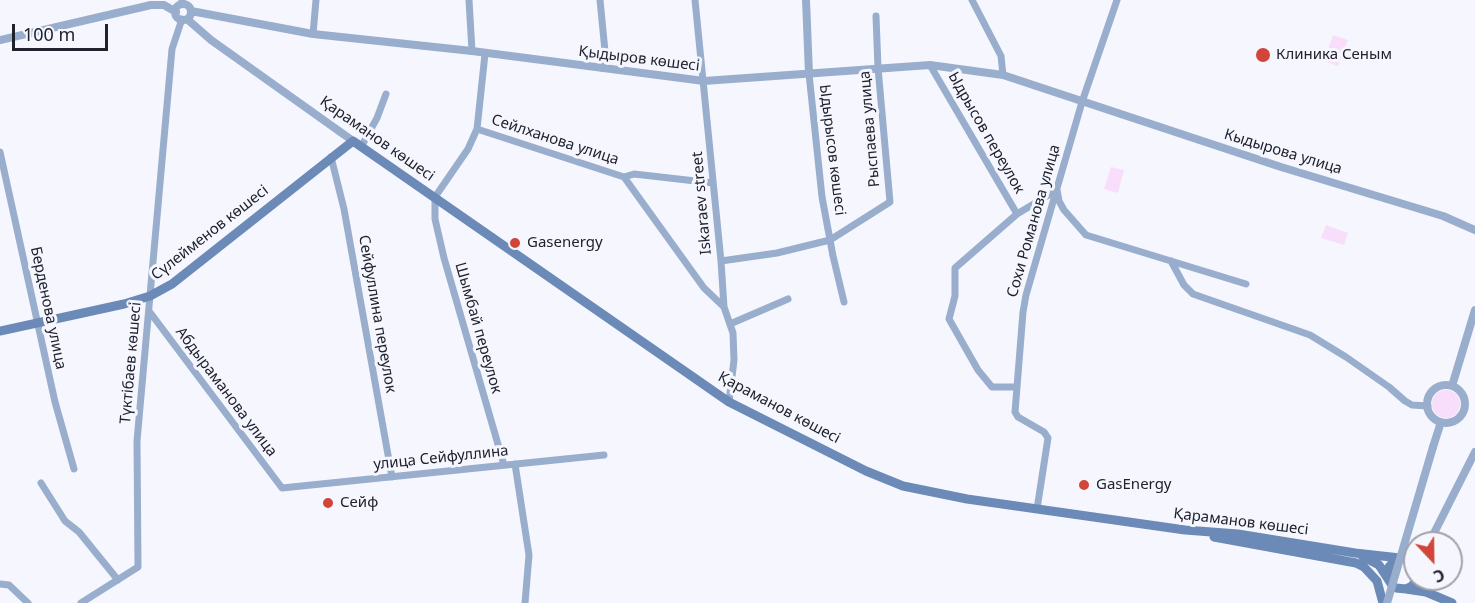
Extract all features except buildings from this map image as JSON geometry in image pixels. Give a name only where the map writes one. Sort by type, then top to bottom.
[{"type":"main road","name":"Сүлейменов көшесі","points":[[0,331],[150,296],[172,284],[331,157],[357,144]]},
{"type":"main road","name":"Қараманов көшесі","points":[[357,144],[729,402],[866,471],[903,486],[958,498],[1185,530],[1238,534],[1355,553],[1403,557]]},
{"type":"main road","points":[[1185,530],[1237,542],[1356,562],[1377,581],[1385,603]]},
{"type":"main road","points":[[1355,553],[1379,565],[1392,585],[1403,589]]},
{"type":"main road","points":[[1388,576],[1392,563],[1403,559]]},
{"type":"main road","points":[[1415,591],[1438,596],[1452,603]]},
{"type":"main road","points":[[1432,591],[1438,596]]},
{"type":"street","name":"Қараманов көшесі","points":[[171,0],[211,40],[357,144]]},
{"type":"street","points":[[313,34],[316,0]]},
{"type":"street","points":[[470,0],[472,51]]},
{"type":"street","points":[[600,0],[605,51],[602,68]]},
{"type":"street","name":"Iskaraev street","points":[[695,0],[724,307],[733,333],[734,360],[729,402]]},
{"type":"street","name":"Ыдырысов көшесі","points":[[806,0],[809,74],[822,197],[844,302]]},
{"type":"street","points":[[972,0],[1001,56],[1003,75]]},
{"type":"street","name":"Сохи Романова улица","points":[[1037,509],[1048,438],[1044,432],[1015,413],[1026,295],[1082,102],[1117,0]]},
{"type":"street","name":"Қыдыров көшесі","points":[[0,40],[153,2],[183,10],[313,34],[472,51],[704,81],[930,65],[1003,75],[1082,102]]},
{"type":"street","name":"Түктібаев көшесі","points":[[118,580],[138,567],[137,441],[172,49],[183,10]]},
{"type":"street","name":"Рыспаева улица","points":[[721,261],[777,253],[830,240],[890,202],[878,68],[876,16]]},
{"type":"street","points":[[435,197],[468,149],[477,129],[486,54]]},
{"type":"street","name":"Ыдрысов переулок","points":[[930,65],[1017,214]]},
{"type":"street","points":[[357,144],[377,118],[386,94]]},
{"type":"street","name":"Кыдырова улица","points":[[1082,102],[1281,167],[1443,216],[1475,230]]},
{"type":"street","name":"Сейлханова улица","points":[[477,129],[624,177],[634,174],[713,183]]},
{"type":"street","name":"Берденова улица","points":[[0,152],[55,402],[74,469]]},
{"type":"street","name":"Сейфуллина переулок","points":[[331,157],[345,209],[392,477]]},
{"type":"street","name":"Сейлханова улица","points":[[624,177],[704,288],[724,307]]},
{"type":"street","points":[[1016,387],[992,387],[978,370],[949,319],[955,296],[955,268],[1017,214],[1057,190],[1059,201],[1086,235],[1246,284]]},
{"type":"street","name":"Шымбай переулок","points":[[435,197],[435,219],[444,258],[504,465]]},
{"type":"street","points":[[1171,261],[1184,285],[1193,294],[1310,335],[1355,363],[1405,401],[1412,405],[1428,406]]},
{"type":"street","points":[[730,324],[788,299]]},
{"type":"street","points":[[1452,386],[1475,310]]},
{"type":"street","name":"Абдыраманова улица","points":[[149,311],[282,488]]},
{"type":"street","points":[[1444,385],[1452,386],[1463,394],[1465,408],[1456,420],[1448,423],[1441,422],[1430,413],[1428,399],[1432,392],[1444,385]]},
{"type":"street","points":[[1465,408],[1475,412]]},
{"type":"street","points":[[1385,603],[1441,422]]},
{"type":"street","points":[[1435,531],[1475,452]]},
{"type":"street","name":"улица Сейфуллина","points":[[282,488],[604,455]]},
{"type":"street","points":[[515,464],[529,555],[525,603]]},
{"type":"street","points":[[41,483],[65,521],[79,532],[118,580],[81,603]]},
{"type":"street","points":[[0,584],[9,585],[28,603]]},
{"type":"shaded area","points":[[1333,35],[1348,40],[1338,66],[1324,61]]},
{"type":"shaded area","points":[[1111,167],[1124,170],[1118,193],[1104,189]]},
{"type":"shaded area","points":[[1326,225],[1348,233],[1344,245],[1321,238]]},
{"type":"shaded area","points":[[1446,390],[1456,394],[1460,404],[1456,414],[1446,418],[1436,414],[1432,404],[1436,394]]},
{"type":"place","name":"Клиника Сеным","points":[[1263,55]]},
{"type":"place","name":"Gasenergy","points":[[515,243]]},
{"type":"place","name":"GasEnergy","points":[[1084,485]]},
{"type":"place","name":"Сейф","points":[[328,503]]}]
